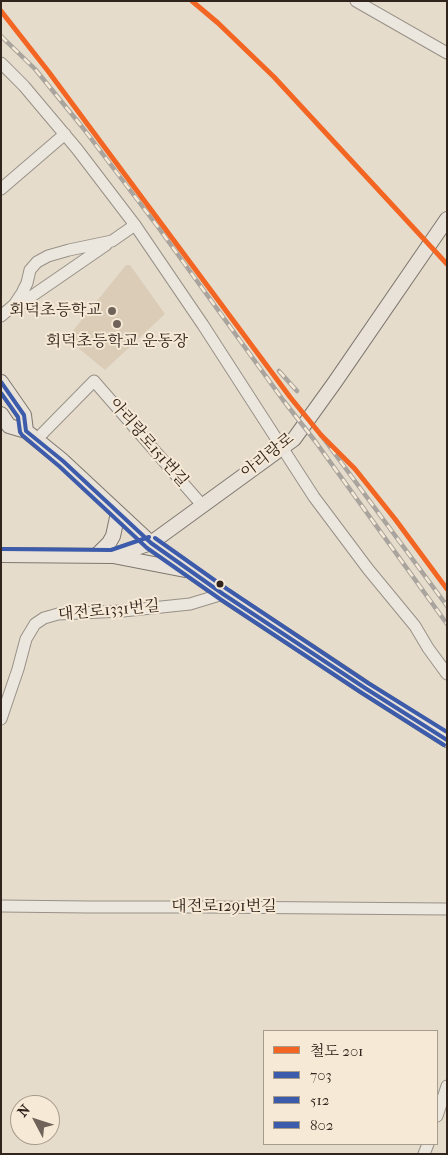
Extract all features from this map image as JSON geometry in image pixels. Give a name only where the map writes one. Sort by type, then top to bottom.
[{"type":"main road","name":"아리랑로","points":[[1,555],[112,556],[151,543],[294,439],[446,221]]},
{"type":"main road","points":[[1,382],[24,414],[31,435]]},
{"type":"main road","points":[[1,414],[9,426],[31,435],[151,543],[365,688],[447,740]]},
{"type":"main road","points":[[96,556],[113,536],[118,513]]},
{"type":"main road","points":[[112,556],[191,571]]},
{"type":"street","points":[[356,1],[447,53]]},
{"type":"street","points":[[1,63],[24,86],[65,134],[135,225],[203,325],[314,497],[368,569],[415,626],[447,674]]},
{"type":"street","points":[[1,189],[65,134]]},
{"type":"street","points":[[3,315],[135,225]]},
{"type":"street","points":[[3,315],[14,305],[22,293],[30,270],[37,262],[48,256],[69,250],[112,241]]},
{"type":"street","name":"아리랑로151번길","points":[[31,435],[94,381],[202,505]]},
{"type":"street","name":"대전로1331번길","points":[[1,719],[26,639],[35,624],[44,618],[58,614],[123,612],[190,604],[224,594]]},
{"type":"street","name":"대전로1291번길","points":[[1,906],[447,909]]},
{"type":"street","points":[[438,1113],[447,1086]]},
{"type":"shaded area","name":"회덕초등학교 운동장","points":[[126,265],[130,265],[165,314],[105,370],[77,347],[71,333]]},
{"type":"railway","points":[[1,36],[35,69],[83,128],[158,227],[447,624]]},
{"type":"railway","points":[[279,371],[297,391]]},
{"type":"railway","points":[[321,435],[447,606]]},
{"type":"rail line","name":"201","points":[[192,1],[218,23],[274,77],[447,264]]},
{"type":"rail line","name":"201","points":[[1,11],[48,71],[290,397],[321,435],[355,469],[447,589]]},
{"type":"transit line","name":"703","points":[[1,382],[24,415],[26,431],[63,461],[151,543],[223,594],[447,740]]},
{"type":"transit line","name":"512","points":[[1,393],[18,417],[22,435],[59,466],[147,548],[220,599],[444,745]]},
{"type":"transit line","name":"802","points":[[1,549],[111,550],[149,537]]},
{"type":"transit line","name":"802","points":[[155,538],[227,589],[368,683],[447,732]]},
{"type":"place","name":"회덕초등학교","points":[[112,311]]},
{"type":"place","name":"회덕초등학교 운동장","points":[[117,324]]}]
